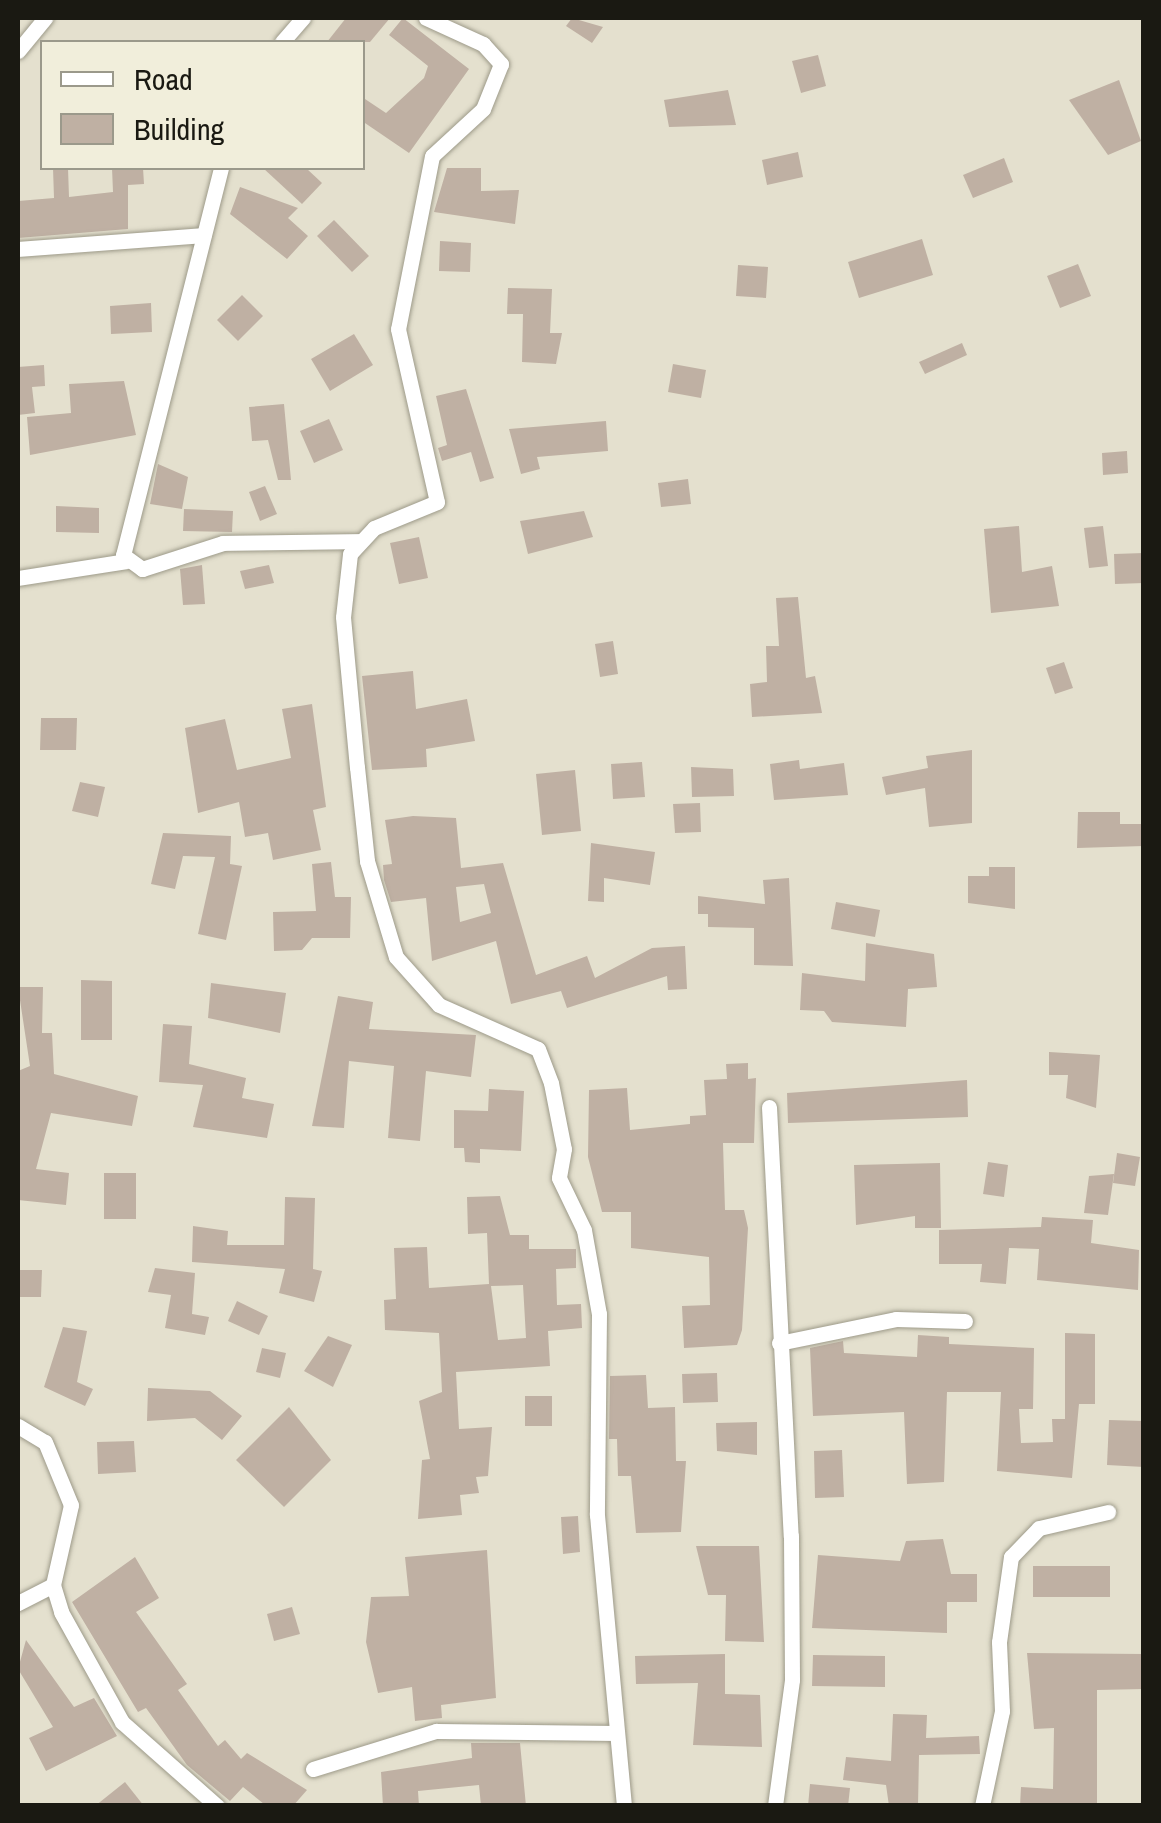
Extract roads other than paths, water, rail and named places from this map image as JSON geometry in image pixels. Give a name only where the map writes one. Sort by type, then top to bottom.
[{"type":"street","points":[[18,51],[45,18]]},
{"type":"street","points":[[284,40],[304,18]]},
{"type":"street","points":[[18,578],[126,560],[142,569],[223,543],[359,541],[430,508],[441,490],[398,329],[432,156],[483,108],[501,64],[483,44],[426,18]]},
{"type":"street","points":[[126,560],[122,532],[219,170]]},
{"type":"street","points":[[18,250],[202,234]]},
{"type":"street","points":[[359,541],[344,634],[382,920],[422,992],[538,1049],[564,1149],[559,1178],[584,1230],[598,1314],[597,1514],[624,1806]]},
{"type":"street","points":[[768,1108],[792,1680],[775,1806]]},
{"type":"street","points":[[778,1343],[896,1319],[965,1321]]},
{"type":"street","points":[[18,1426],[45,1442],[71,1505],[54,1585],[122,1722],[217,1806]]},
{"type":"street","points":[[982,1806],[1002,1711],[999,1642],[1012,1557],[1040,1528],[1108,1512]]},
{"type":"street","points":[[18,1603],[54,1585]]},
{"type":"street","points":[[313,1769],[436,1731],[616,1733]]}]
